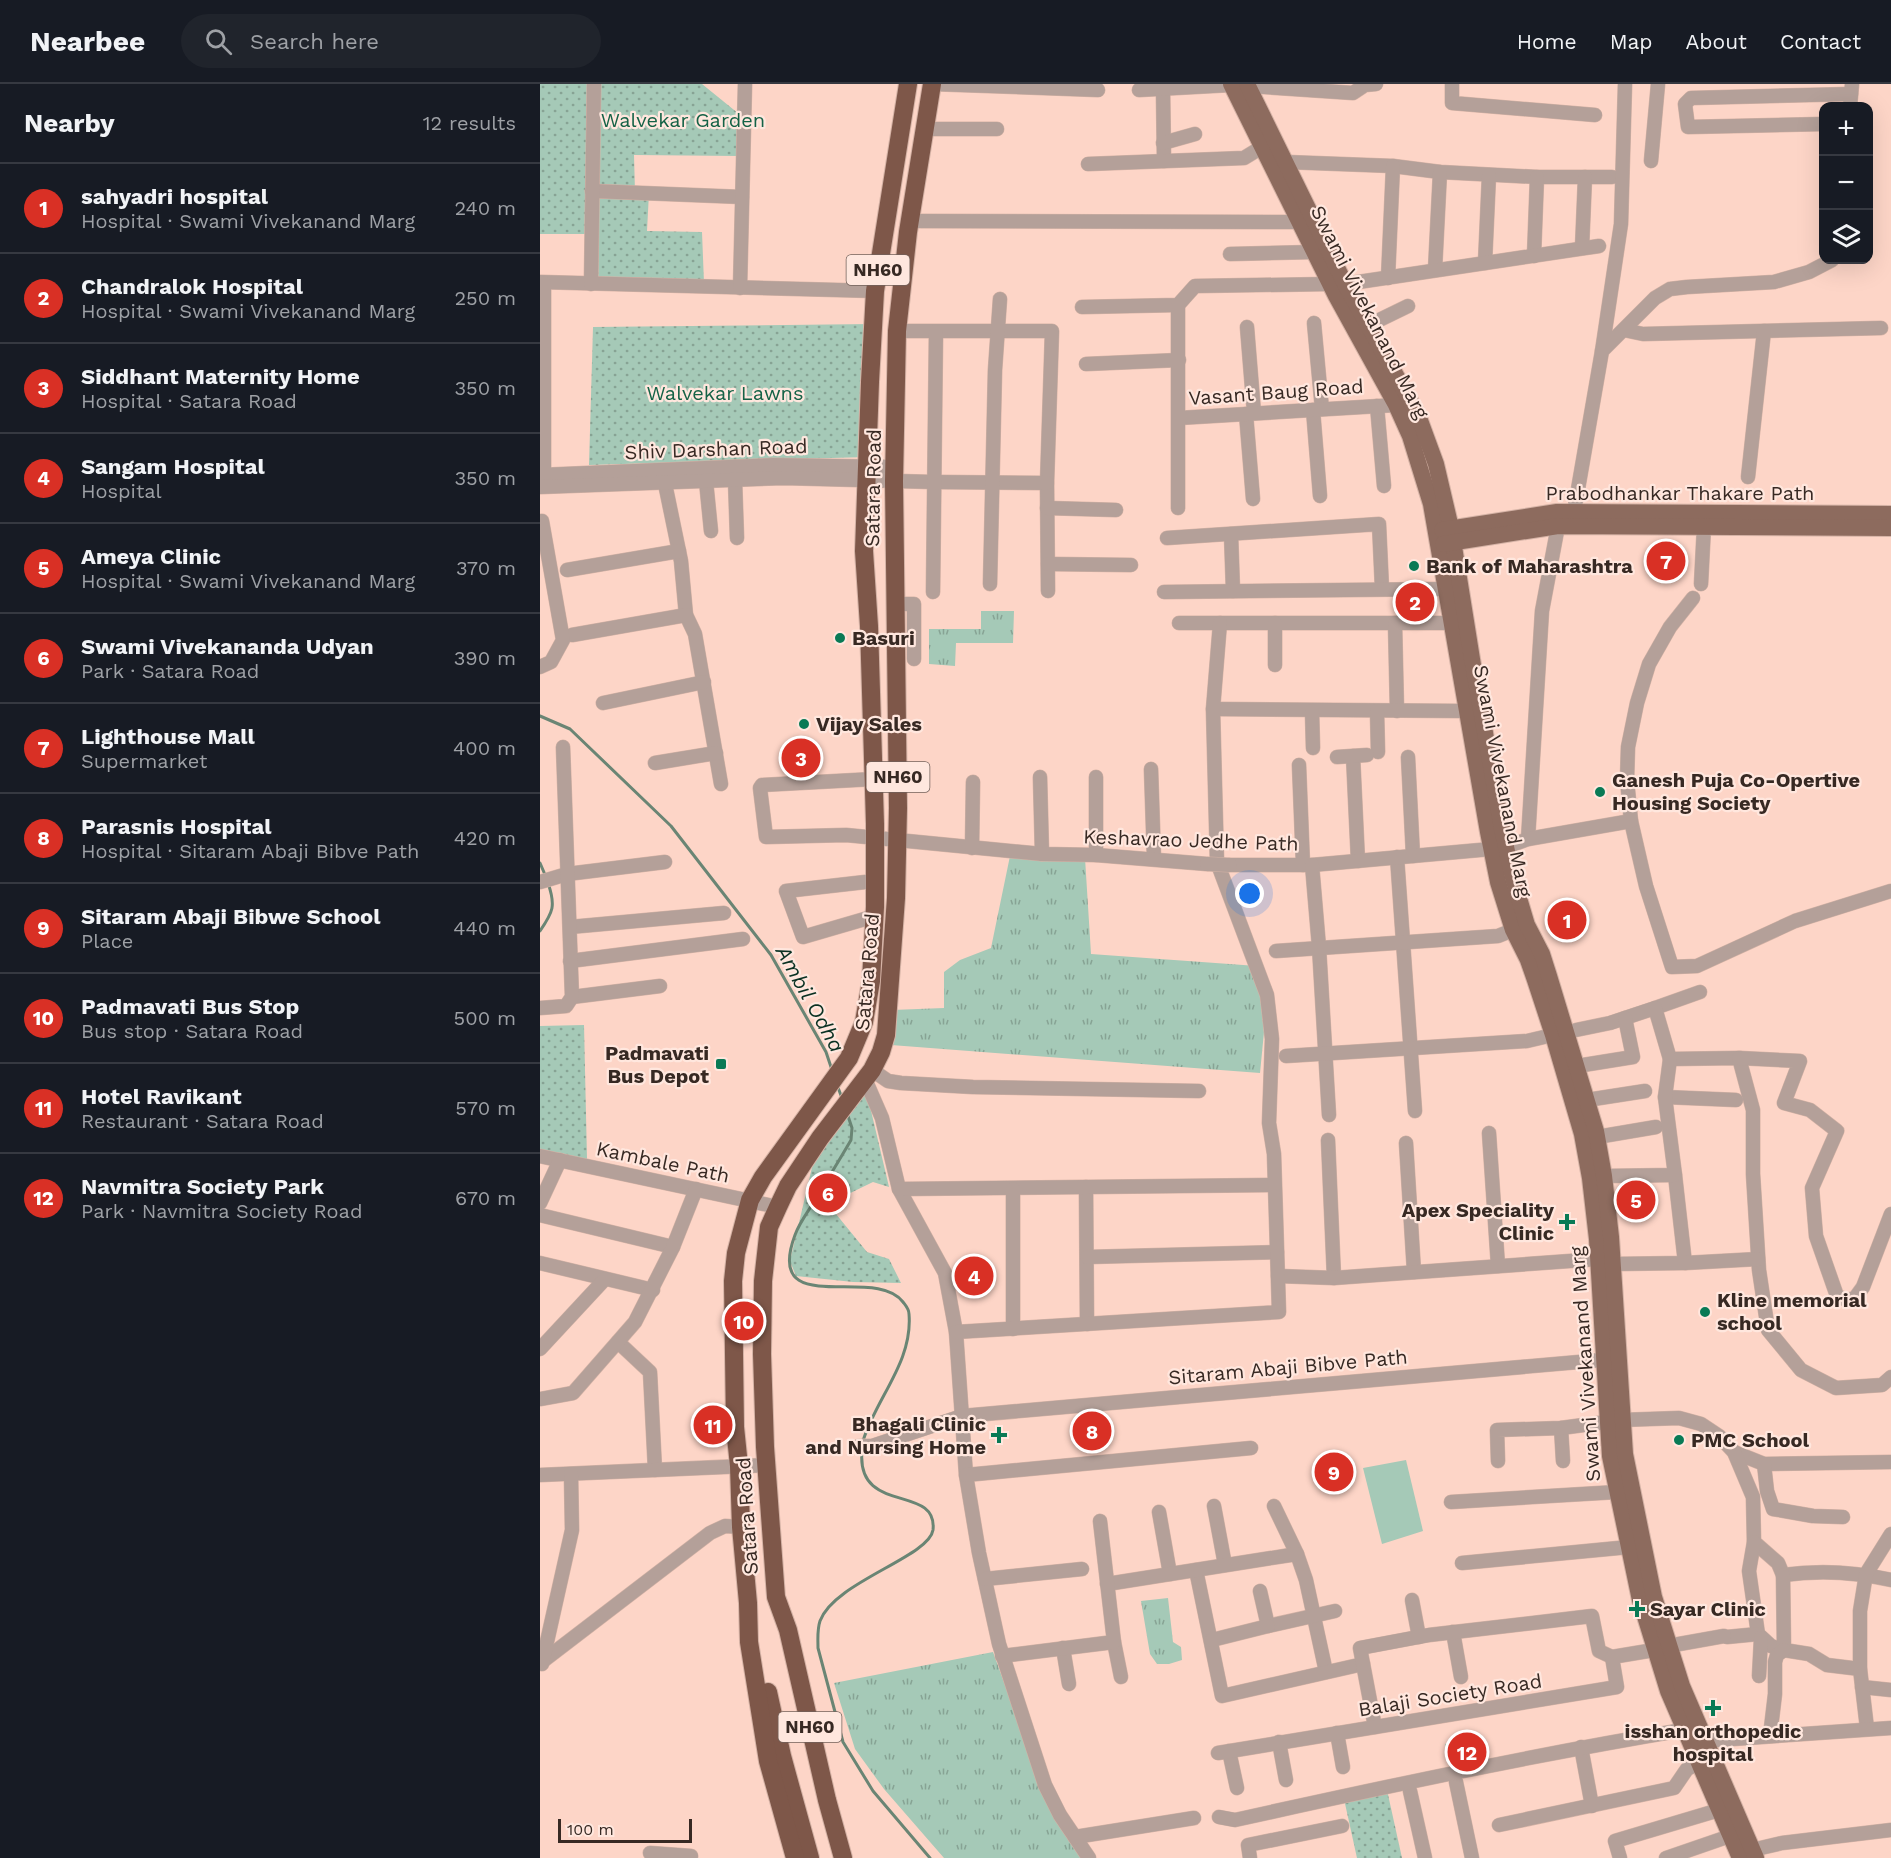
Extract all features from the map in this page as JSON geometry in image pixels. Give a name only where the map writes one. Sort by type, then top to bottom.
[{"type":"highway","name":"Satara Road","points":[[795,1858],[768,1761],[749,1642],[735,1427],[733,1281],[736,1253],[750,1200],[769,1168],[849,1058],[864,1022],[871,981],[875,916],[875,839],[869,626],[864,551],[867,473],[875,291],[908,84]]},
{"type":"highway","name":"Satara Road","points":[[843,1858],[826,1800],[788,1630],[776,1597],[762,1354],[763,1281],[769,1227],[778,1207],[801,1165],[865,1079],[881,1052],[888,1015],[897,841],[898,720],[894,474],[897,331],[910,221],[932,84]]},
{"type":"highway","points":[[776,1597],[777,1633],[834,1858]]},
{"type":"highway","points":[[748,1602],[782,1756],[810,1858]]},
{"type":"main road","name":"Swami Vivekanand Marg","points":[[1239,85],[1262,147],[1314,252],[1369,325],[1402,401]]},
{"type":"main road","name":"Swami Vivekanand Marg","points":[[1239,85],[1286,162],[1338,284],[1436,464],[1444,537],[1444,589],[1466,711],[1498,848],[1527,925],[1542,954],[1597,1137],[1604,1176],[1605,1261],[1615,1421],[1654,1597],[1661,1648],[1683,1730],[1730,1836],[1747,1855]]},
{"type":"main road","name":"Prabodhankar Thakare Path","points":[[1444,537],[1557,512],[1891,514]]},
{"type":"main road","name":"Prabodhankar Thakare Path","points":[[1444,537],[1558,526],[1891,528]]},
{"type":"main road","name":"Swami Vivekanand Marg","points":[[1444,537],[1462,606],[1498,848],[1498,882],[1513,930],[1565,1033],[1605,1261]]},
{"type":"main road","name":"Swami Vivekanand Marg","points":[[1615,1421],[1610,1456],[1640,1600],[1661,1648],[1682,1686],[1747,1855]]},
{"type":"street","points":[[591,284],[594,84]]},
{"type":"street","points":[[932,84],[1098,90]]},
{"type":"street","points":[[1139,90],[1239,85],[1353,93],[1365,85],[1376,84]]},
{"type":"street","points":[[1452,84],[1452,103],[1594,115]]},
{"type":"street","points":[[1574,512],[1621,224],[1625,84]]},
{"type":"street","points":[[1651,161],[1658,84]]},
{"type":"street","points":[[740,288],[744,85]]},
{"type":"street","points":[[1163,89],[1164,161]]},
{"type":"street","points":[[1819,124],[1688,127],[1685,104],[1691,98],[1828,100],[1851,95]]},
{"type":"street","points":[[925,129],[997,129]]},
{"type":"street","points":[[1163,143],[1195,134]]},
{"type":"street","points":[[1088,164],[1244,158],[1262,147]]},
{"type":"street","points":[[1286,162],[1393,166],[1440,172],[1537,177],[1612,177]]},
{"type":"street","points":[[1388,278],[1393,166]]},
{"type":"street","points":[[1435,270],[1440,172]]},
{"type":"street","points":[[1485,263],[1489,174]]},
{"type":"street","points":[[1534,256],[1537,177]]},
{"type":"street","points":[[1582,248],[1585,177]]},
{"type":"street","points":[[592,190],[741,197]]},
{"type":"street","points":[[910,221],[1300,222]]},
{"type":"street","points":[[1178,508],[1178,305],[1195,286],[1338,284],[1599,246]]},
{"type":"street","points":[[1230,254],[1314,252]]},
{"type":"street","points":[[1602,351],[1655,298],[1670,289],[1774,282],[1809,272],[1824,264]]},
{"type":"street","points":[[541,479],[542,283],[875,291]]},
{"type":"street","points":[[990,584],[1000,299]]},
{"type":"street","points":[[1082,307],[1178,305]]},
{"type":"street","points":[[1369,325],[1408,306]]},
{"type":"street","points":[[1314,323],[1320,496]]},
{"type":"street","points":[[1247,327],[1253,499]]},
{"type":"street","points":[[1624,330],[1643,334],[1881,328]]},
{"type":"street","points":[[897,331],[1052,331],[1047,483],[1048,591]]},
{"type":"street","points":[[1748,477],[1764,331]]},
{"type":"street","points":[[933,592],[936,332]]},
{"type":"street","points":[[1086,364],[1179,360]]},
{"type":"street","name":"Vasant Baug Road","points":[[1179,418],[1377,406],[1402,401]]},
{"type":"street","points":[[1377,406],[1384,486]]},
{"type":"street","name":"Shiv Darshan Road","points":[[541,479],[663,476],[773,465],[894,474],[934,482],[1047,483]]},
{"type":"street","name":"Shiv Darshan Road","points":[[663,476],[706,481],[867,473]]},
{"type":"street","points":[[663,476],[679,551],[686,615],[695,634],[721,784]]},
{"type":"street","points":[[735,480],[737,538]]},
{"type":"street","points":[[706,481],[711,531]]},
{"type":"street","points":[[1047,508],[1116,510]]},
{"type":"street","points":[[540,667],[551,662],[563,640],[542,521]]},
{"type":"street","points":[[1167,538],[1378,524],[1382,589]]},
{"type":"street","points":[[1528,839],[1542,611],[1558,526]]},
{"type":"street","points":[[1701,584],[1704,526]]},
{"type":"street","points":[[1231,534],[1233,591]]},
{"type":"street","points":[[567,570],[679,551]]},
{"type":"street","points":[[1048,564],[1131,565]]},
{"type":"street","points":[[1164,592],[1444,589]]},
{"type":"street","points":[[1693,598],[1670,627],[1649,664],[1637,703],[1628,747],[1627,780],[1631,821],[1646,886],[1672,967],[1697,966],[1795,921],[1891,891]]},
{"type":"street","points":[[895,604],[914,604],[914,659]]},
{"type":"street","points":[[572,636],[686,615]]},
{"type":"street","points":[[1179,623],[1450,622]]},
{"type":"street","points":[[956,1332],[1279,1312],[1274,1154],[1269,1123],[1272,1039],[1268,995],[1217,862],[1214,709],[1220,623]]},
{"type":"street","points":[[1275,623],[1275,665]]},
{"type":"street","points":[[1395,623],[1398,711]]},
{"type":"street","points":[[603,702],[704,682]]},
{"type":"street","points":[[1214,709],[1466,711]]},
{"type":"street","points":[[1312,711],[1313,748]]},
{"type":"street","points":[[1358,861],[1366,754],[1377,711]]},
{"type":"street","points":[[540,1008],[566,1006],[572,997],[563,747]]},
{"type":"street","points":[[655,763],[716,753]]},
{"type":"street","points":[[1337,757],[1366,754]]},
{"type":"street","points":[[1408,757],[1413,856]]},
{"type":"street","points":[[1299,765],[1307,865],[1319,947],[1329,1115]]},
{"type":"street","points":[[1151,769],[1154,859]]},
{"type":"street","points":[[1040,777],[1042,854]]},
{"type":"street","points":[[1095,777],[1096,855]]},
{"type":"street","name":"Keshavrao Jedhe Path","points":[[874,779],[764,784],[760,788],[766,836],[768,838],[846,835],[1042,854],[1096,855],[1230,865],[1307,865],[1498,848],[1528,839],[1631,821]]},
{"type":"street","points":[[972,848],[973,782]]},
{"type":"street","points":[[1397,857],[1415,1111]]},
{"type":"street","points":[[546,880],[567,874],[664,862]]},
{"type":"street","points":[[874,881],[786,891],[803,937],[875,916]]},
{"type":"street","points":[[570,927],[724,913]]},
{"type":"street","points":[[1276,951],[1498,936],[1513,930]]},
{"type":"street","points":[[570,961],[744,939]]},
{"type":"street","points":[[572,997],[660,986]]},
{"type":"street","points":[[1286,1056],[1527,1041],[1625,1018],[1700,992]]},
{"type":"street","points":[[1655,1008],[1670,1059],[1665,1097],[1685,1263]]},
{"type":"street","points":[[1577,1066],[1633,1058],[1625,1018]]},
{"type":"street","points":[[1670,1059],[1739,1058],[1800,1061],[1784,1103],[1810,1110],[1837,1131],[1812,1188],[1816,1236],[1837,1296],[1847,1300],[1855,1298],[1863,1287],[1891,1214]]},
{"type":"street","points":[[1739,1058],[1753,1110],[1753,1174],[1758,1259],[1768,1330],[1801,1370],[1836,1388],[1882,1385],[1891,1377]]},
{"type":"street","points":[[1089,1858],[1060,1815],[1046,1785],[1002,1656],[966,1475],[956,1332],[945,1272],[899,1189],[882,1118],[865,1079],[974,1087],[1199,1091]]},
{"type":"street","points":[[1587,1100],[1645,1091]]},
{"type":"street","points":[[1665,1097],[1736,1100]]},
{"type":"street","points":[[1597,1137],[1656,1127]]},
{"type":"street","points":[[1488,1133],[1498,1266]]},
{"type":"street","points":[[1328,1140],[1334,1278]]},
{"type":"street","points":[[1406,1143],[1414,1272]]},
{"type":"street","name":"Kambale Path","points":[[540,1156],[778,1207]]},
{"type":"street","points":[[540,1203],[560,1160]]},
{"type":"street","points":[[1604,1176],[1675,1175]]},
{"type":"street","points":[[899,1189],[1274,1185]]},
{"type":"street","points":[[1086,1187],[1087,1324]]},
{"type":"street","points":[[540,1399],[573,1393],[635,1322],[674,1247],[696,1189]]},
{"type":"street","points":[[1013,1189],[1013,1329]]},
{"type":"street","points":[[540,1215],[674,1247]]},
{"type":"street","points":[[1087,1257],[1277,1252]]},
{"type":"street","points":[[1278,1276],[1334,1278],[1605,1261],[1685,1263],[1758,1259]]},
{"type":"street","points":[[540,1263],[653,1290]]},
{"type":"street","points":[[540,1349],[605,1279]]},
{"type":"street","points":[[618,1342],[650,1372],[655,1470]]},
{"type":"street","name":"Sitaram Abaji Bibve Path","points":[[866,1446],[962,1416],[1611,1359]]},
{"type":"street","points":[[1498,1461],[1497,1430],[1562,1428],[1615,1421],[1679,1418],[1701,1424],[1719,1436],[1734,1452],[1753,1497],[1754,1542],[1749,1572],[1759,1636],[1758,1676]]},
{"type":"street","points":[[1562,1428],[1563,1461]]},
{"type":"street","points":[[966,1475],[1251,1448]]},
{"type":"street","points":[[1734,1452],[1764,1464],[1891,1462]]},
{"type":"street","points":[[1764,1464],[1767,1491],[1773,1509],[1814,1516],[1843,1516]]},
{"type":"street","points":[[540,1475],[767,1465]]},
{"type":"street","points":[[541,1665],[543,1643],[572,1530],[571,1474]]},
{"type":"street","points":[[1451,1502],[1617,1492]]},
{"type":"street","points":[[1214,1506],[1225,1565]]},
{"type":"street","points":[[1274,1506],[1297,1554],[1306,1580],[1326,1672]]},
{"type":"street","points":[[1160,1512],[1170,1574]]},
{"type":"street","points":[[1100,1521],[1114,1642],[1121,1677]]},
{"type":"street","points":[[541,1665],[710,1533],[725,1526],[741,1527]]},
{"type":"street","points":[[1867,1728],[1860,1669],[1860,1611],[1866,1574],[1891,1534]]},
{"type":"street","points":[[1754,1542],[1778,1563],[1783,1575],[1784,1650]]},
{"type":"street","points":[[1462,1563],[1629,1547]]},
{"type":"street","points":[[1107,1584],[1297,1554]]},
{"type":"street","points":[[985,1579],[1082,1569]]},
{"type":"street","points":[[1197,1570],[1222,1696],[1363,1664]]},
{"type":"street","points":[[1783,1575],[1803,1572],[1866,1574],[1891,1580]]},
{"type":"street","points":[[1260,1592],[1268,1626]]},
{"type":"street","points":[[1412,1600],[1419,1637]]},
{"type":"street","points":[[1212,1640],[1335,1611]]},
{"type":"street","points":[[1375,1727],[1360,1648],[1453,1632],[1592,1616],[1599,1651],[1612,1657],[1725,1637],[1759,1636],[1771,1646],[1809,1654],[1827,1665],[1860,1669]]},
{"type":"street","points":[[1453,1632],[1461,1677]]},
{"type":"street","points":[[1002,1656],[1114,1642]]},
{"type":"street","points":[[1063,1648],[1069,1684]]},
{"type":"street","points":[[1770,1736],[1775,1694],[1775,1662],[1777,1655],[1784,1650]]},
{"type":"street","name":"Balaji Society Road","points":[[1237,1788],[1223,1752],[1617,1687],[1612,1657]]},
{"type":"street","points":[[1862,1687],[1891,1690]]},
{"type":"street","points":[[1704,1741],[1891,1728]]},
{"type":"street","points":[[1219,1817],[1235,1820],[1581,1747],[1683,1730]]},
{"type":"street","points":[[1337,1733],[1343,1767]]},
{"type":"street","points":[[1279,1742],[1286,1780]]},
{"type":"street","points":[[1581,1747],[1592,1806]]},
{"type":"street","points":[[1499,1826],[1674,1788],[1687,1769],[1698,1764]]},
{"type":"street","points":[[1456,1782],[1472,1858]]},
{"type":"street","points":[[1410,1791],[1425,1858]]},
{"type":"street","points":[[1620,1858],[1616,1841],[1719,1810]]},
{"type":"street","points":[[1075,1837],[1194,1818]]},
{"type":"street","points":[[1250,1858],[1248,1845],[1342,1826]]},
{"type":"street","points":[[1747,1855],[1782,1843],[1891,1830]]},
{"type":"street","points":[[1666,1858],[1730,1836]]},
{"type":"street","points":[[650,1853],[691,1856],[690,1858]]},
{"type":"green space","points":[[540,84],[587,84],[586,234],[540,234]]},
{"type":"green space","name":"Walvekar Garden","points":[[592,84],[702,84],[739,114],[738,156],[634,155],[635,192],[592,191]]},
{"type":"green space","points":[[649,193],[647,231],[702,232],[704,283],[591,284],[592,194]]},
{"type":"green space","name":"Walvekar Lawns","points":[[873,324],[867,457],[589,465],[593,327]]},
{"type":"green space","points":[[981,611],[1014,611],[1013,643],[956,643],[955,666],[929,664],[929,629],[981,629]]},
{"type":"green space","points":[[1010,856],[1085,858],[1091,954],[1257,966],[1264,1032],[1260,1073],[891,1045],[892,1010],[944,1008],[944,972],[960,960],[991,948]]},
{"type":"green space","points":[[584,1025],[587,1159],[540,1150],[540,1026]]},
{"type":"green space","points":[[863,1093],[868,1098],[889,1187],[873,1182],[838,1199],[836,1214],[867,1252],[889,1259],[901,1283],[853,1282],[796,1276],[790,1261],[814,1159]]},
{"type":"green space","points":[[1406,1460],[1423,1531],[1382,1544],[1363,1468]]},
{"type":"green space","points":[[1168,1598],[1173,1642],[1181,1647],[1182,1660],[1169,1664],[1157,1664],[1150,1654],[1141,1601]]},
{"type":"green space","points":[[993,1652],[1052,1813],[1083,1858],[944,1858],[884,1789],[855,1749],[834,1683]]},
{"type":"green space","points":[[1482,1737],[1489,1760],[1451,1765],[1445,1744]]},
{"type":"green space","points":[[1387,1790],[1402,1858],[1357,1858],[1344,1799]]},
{"type":"waterway","name":"Ambil Odha","points":[[540,716],[570,729],[671,826],[771,955],[826,1052],[832,1070]]},
{"type":"waterway","points":[[540,863],[546,877]]},
{"type":"waterway","points":[[540,931],[552,908],[548,883]]},
{"type":"waterway","name":"Ambil Odha","points":[[837,1085],[842,1098]]},
{"type":"waterway","name":"Ambil Odha","points":[[847,1113],[852,1128],[851,1140],[800,1225],[795,1235],[789,1261],[794,1276],[808,1284],[870,1288],[889,1292],[903,1302],[908,1309],[909,1331],[900,1364],[863,1441]]},
{"type":"waterway","name":"Ambil Odha","points":[[862,1451],[864,1471],[871,1484],[883,1492],[923,1507],[931,1516],[933,1530],[928,1540],[916,1550],[861,1582],[829,1607],[819,1624],[818,1648],[843,1742],[873,1791],[930,1858]]},
{"type":"place","name":"Lighthouse Mall","points":[[1666,561]]},
{"type":"place","name":"Bank of Maharashtra","points":[[1414,566]]},
{"type":"place","name":"Chandralok Hospital","points":[[1415,602]]},
{"type":"place","name":"Basuri","points":[[840,638]]},
{"type":"place","name":"Vijay Sales","points":[[804,724]]},
{"type":"place","name":"Siddhant Maternity Home","points":[[801,758]]},
{"type":"place","name":"Ganesh Puja Co-Opertive Housing Society","points":[[1600,792]]},
{"type":"place","name":"sahyadri hospital","points":[[1567,920]]},
{"type":"place","name":"Padmavati Bus Depot","points":[[721,1064]]},
{"type":"place","name":"Swami Vivekananda Udyan","points":[[828,1193]]},
{"type":"place","name":"Ameya Clinic","points":[[1636,1200]]},
{"type":"place","name":"Apex Speciality Clinic","points":[[1567,1222]]},
{"type":"place","name":"Sangam Hospital","points":[[974,1276]]},
{"type":"place","name":"Kline memorial school","points":[[1705,1312]]},
{"type":"place","name":"Padmavati Bus Stop","points":[[744,1321]]},
{"type":"place","name":"Hotel Ravikant","points":[[713,1425]]},
{"type":"place","name":"Parasnis Hospital","points":[[1092,1431]]},
{"type":"place","name":"Bhagali Clinic and Nursing Home","points":[[999,1435]]},
{"type":"place","name":"PMC School","points":[[1679,1440]]},
{"type":"place","name":"Sitaram Abaji Bibwe School","points":[[1334,1472]]},
{"type":"place","name":"Sayar Clinic","points":[[1637,1609]]},
{"type":"place","name":"isshan orthopedic hospital","points":[[1713,1708]]},
{"type":"place","name":"Navmitra Society Park","points":[[1467,1752]]}]
